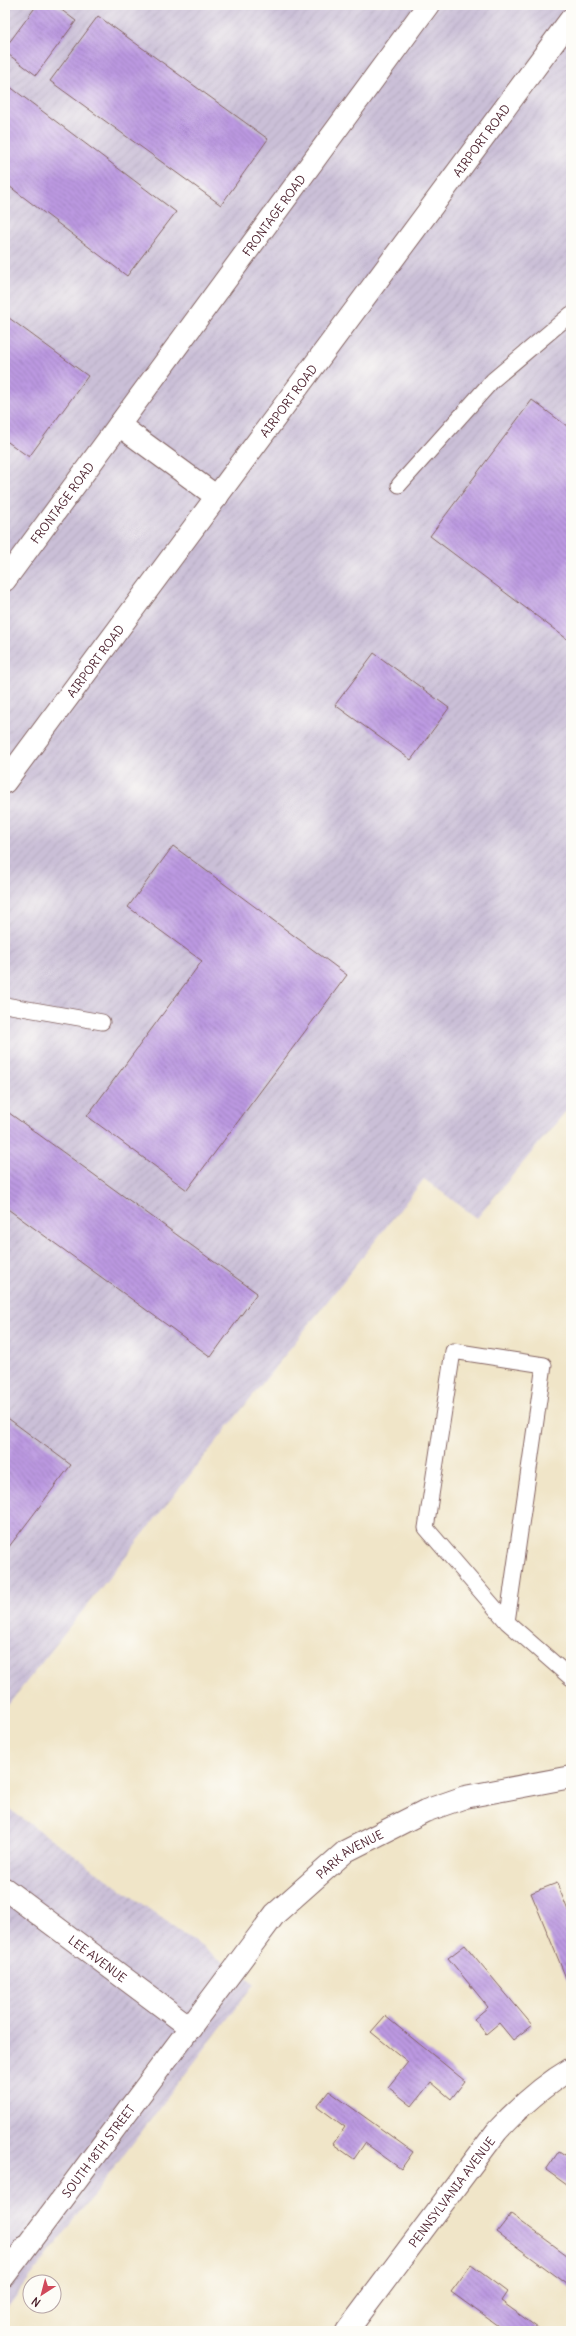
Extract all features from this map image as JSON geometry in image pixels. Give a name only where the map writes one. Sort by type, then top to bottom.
[{"type":"street","name":"FRONTAGE ROAD","points":[[5,580],[428,5]]},
{"type":"street","name":"AIRPORT ROAD","points":[[5,782],[571,19]]},
{"type":"street","points":[[119,424],[216,496]]},
{"type":"street","name":"PARK AVENUE","points":[[192,2028],[275,1914],[346,1850],[425,1811],[465,1797],[571,1777]]},
{"type":"street","name":"LEE AVENUE","points":[[5,1889],[192,2028]]},
{"type":"street","name":"SOUTH 18TH STREET","points":[[5,2275],[192,2028]]},
{"type":"street","name":"PENNSYLVANIA AVENUE","points":[[347,2331],[497,2131],[520,2105],[546,2084],[571,2068]]},
{"type":"lane","points":[[399,485],[493,380],[571,314]]},
{"type":"lane","points":[[5,1004],[102,1022]]},
{"type":"lane","points":[[507,1622],[544,1365],[453,1351],[426,1528],[507,1622],[571,1678]]},
{"type":"shaded area","points":[[5,5],[571,5],[571,1105],[477,1218],[424,1179],[5,1709]]},
{"type":"shaded area","points":[[5,1806],[254,1984],[33,2274],[22,2274],[22,2289],[5,2311]]},
{"type":"building","points":[[37,5],[55,5],[76,21],[36,75],[5,52],[5,48]]},
{"type":"building","points":[[98,16],[268,139],[221,205],[50,81]]},
{"type":"building","points":[[5,83],[176,212],[127,276],[5,183]]},
{"type":"building","points":[[5,315],[88,376],[29,457],[5,440]]},
{"type":"building","points":[[532,400],[571,429],[571,642],[430,536]]},
{"type":"building","points":[[374,653],[449,708],[411,760],[335,705]]},
{"type":"building","points":[[173,846],[347,975],[187,1190],[87,1116],[202,961],[128,907]]},
{"type":"building","points":[[5,1110],[257,1293],[211,1357],[5,1207]]},
{"type":"building","points":[[5,1416],[71,1465],[5,1552]]},
{"type":"building","points":[[557,1883],[571,1918],[571,1990],[531,1893]]},
{"type":"building","points":[[465,1945],[532,2025],[513,2040],[499,2023],[486,2034],[474,2019],[488,2007],[448,1958]]},
{"type":"building","points":[[385,2016],[465,2081],[451,2099],[431,2082],[412,2106],[388,2087],[408,2062],[371,2032]]},
{"type":"building","points":[[329,2091],[413,2152],[401,2169],[365,2143],[354,2159],[333,2144],[345,2127],[317,2106]]},
{"type":"building","points":[[559,2151],[571,2159],[571,2188],[546,2170]]},
{"type":"building","points":[[511,2214],[571,2258],[571,2287],[497,2232]]},
{"type":"building","points":[[471,2265],[507,2292],[501,2301],[542,2331],[505,2331],[451,2292]]}]
